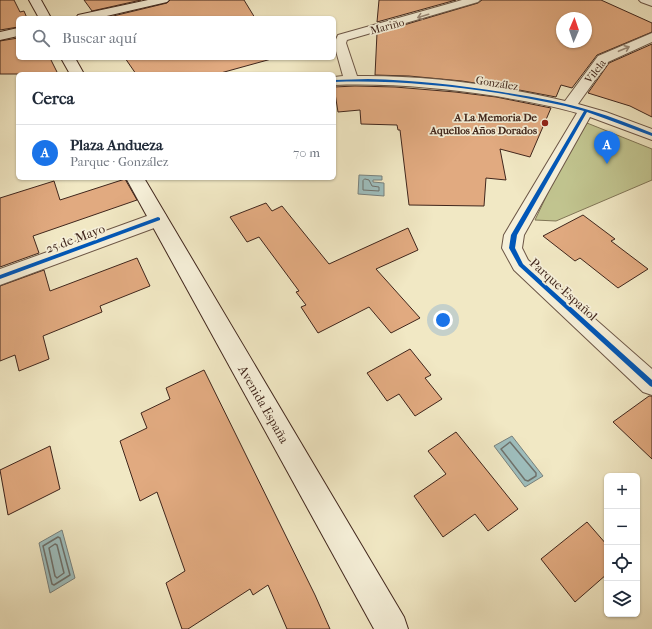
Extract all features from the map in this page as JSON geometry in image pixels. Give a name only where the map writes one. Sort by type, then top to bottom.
[{"type":"street","points":[[35,0],[44,16]]},
{"type":"street","points":[[91,16],[163,0]]},
{"type":"street","name":"Mariño","points":[[351,80],[340,42],[342,38],[474,0]]},
{"type":"street","points":[[645,0],[652,3]]},
{"type":"street","points":[[0,36],[16,32]]},
{"type":"street","name":"Vilela","points":[[578,108],[603,59],[652,38]]},
{"type":"street","points":[[69,60],[76,72]]},
{"type":"street","name":"González","points":[[336,81],[381,79],[498,92],[578,108],[626,124],[652,135]]},
{"type":"street","name":"Parque Español","points":[[578,108],[514,235],[512,248],[521,264],[652,384]]},
{"type":"street","name":"Avenida España","points":[[136,180],[392,629]]},
{"type":"street","name":"25 de Mayo","points":[[0,277],[158,219]]},
{"type":"green space","points":[[582,121],[652,149],[652,180],[556,221],[535,220]]},
{"type":"water","points":[[359,175],[382,176],[382,180],[373,180],[373,182],[384,183],[384,196],[358,194]]},
{"type":"water","points":[[512,436],[543,476],[525,487],[494,446]]},
{"type":"water","points":[[62,530],[75,578],[50,593],[39,543]]},
{"type":"building","points":[[0,0],[14,0],[20,12],[24,11],[26,16],[16,16],[16,27],[0,30]]},
{"type":"building","points":[[84,0],[141,0],[92,11]]},
{"type":"building","points":[[170,0],[244,0],[254,16],[113,16],[167,3]]},
{"type":"building","points":[[379,0],[456,0],[377,22]]},
{"type":"building","points":[[482,0],[601,0],[652,23],[652,32],[597,55],[572,88],[561,85],[556,97],[462,81],[409,76],[375,75],[377,33],[478,3]]},
{"type":"building","points":[[16,38],[16,60],[51,60],[57,72],[16,72],[16,74],[0,74],[0,41]]},
{"type":"building","points":[[652,44],[652,117],[630,106],[588,93],[609,63]]},
{"type":"building","points":[[126,60],[268,60],[224,72],[135,72]]},
{"type":"building","points":[[336,87],[395,87],[455,92],[496,97],[551,108],[530,157],[500,149],[506,180],[486,178],[484,206],[409,205],[400,130],[398,130],[397,125],[361,124],[360,110],[338,112]]},
{"type":"building","points":[[126,180],[137,200],[33,236],[39,253],[0,267],[0,198],[54,181],[60,200]]},
{"type":"building","points":[[266,203],[272,211],[282,206],[329,264],[408,228],[418,250],[376,269],[420,318],[391,333],[369,307],[318,333],[301,307],[306,305],[296,292],[299,291],[259,237],[247,242],[230,217]]},
{"type":"building","points":[[583,215],[615,239],[611,241],[648,269],[618,288],[580,258],[575,261],[543,236]]},
{"type":"building","points":[[137,258],[150,286],[100,306],[102,312],[43,336],[49,359],[19,371],[15,355],[0,361],[0,286],[44,270],[50,291]]},
{"type":"building","points":[[410,349],[431,375],[425,378],[442,399],[415,416],[399,394],[387,401],[367,373]]},
{"type":"building","points":[[204,370],[315,595],[330,629],[287,629],[268,585],[253,595],[250,589],[188,629],[182,629],[166,583],[185,571],[157,492],[140,501],[120,441],[147,428],[141,413],[170,399],[166,388]]},
{"type":"building","points":[[649,396],[652,396],[652,459],[613,422]]},
{"type":"building","points":[[456,432],[518,509],[488,531],[475,514],[443,537],[414,496],[446,474],[428,451]]},
{"type":"building","points":[[50,446],[60,489],[8,515],[0,470]]},
{"type":"building","points":[[587,522],[604,542],[604,577],[575,602],[541,559]]},
{"type":"cycle path","points":[[336,81],[385,80],[419,82],[520,96],[557,103],[590,112],[652,135]]},
{"type":"cycle path","points":[[586,111],[514,235],[512,248],[521,265],[652,384]]},
{"type":"cycle path","points":[[0,277],[158,219]]},
{"type":"place","name":"A La Memoria De Aquellos Años Dorados","points":[[545,123]]},
{"type":"place","name":"Plaza Andueza","points":[[607,164]]}]
